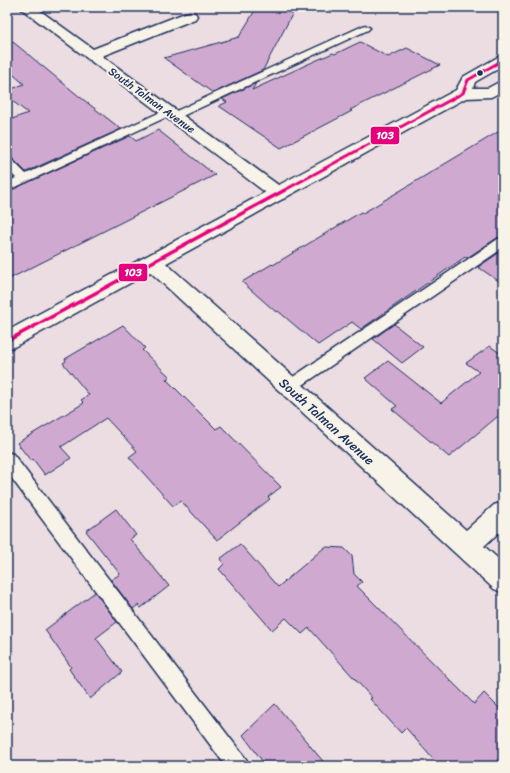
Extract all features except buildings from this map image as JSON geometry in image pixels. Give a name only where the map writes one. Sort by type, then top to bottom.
[{"type":"street","name":"South Talman Avenue","points":[[26,7],[278,194]]},
{"type":"street","points":[[91,55],[190,16]]},
{"type":"street","points":[[463,93],[468,80],[503,60]]},
{"type":"street","points":[[7,341],[463,93],[491,92],[503,85]]},
{"type":"street","name":"South Talman Avenue","points":[[152,262],[503,580]]},
{"type":"street","points":[[466,546],[503,513]]},
{"type":"lane","points":[[7,187],[365,28]]},
{"type":"lane","points":[[7,162],[24,179]]},
{"type":"lane","points":[[290,387],[503,242]]},
{"type":"lane","points":[[7,459],[239,766]]},
{"type":"transit line","name":"103","points":[[7,341],[463,93],[468,80],[503,60]]}]
